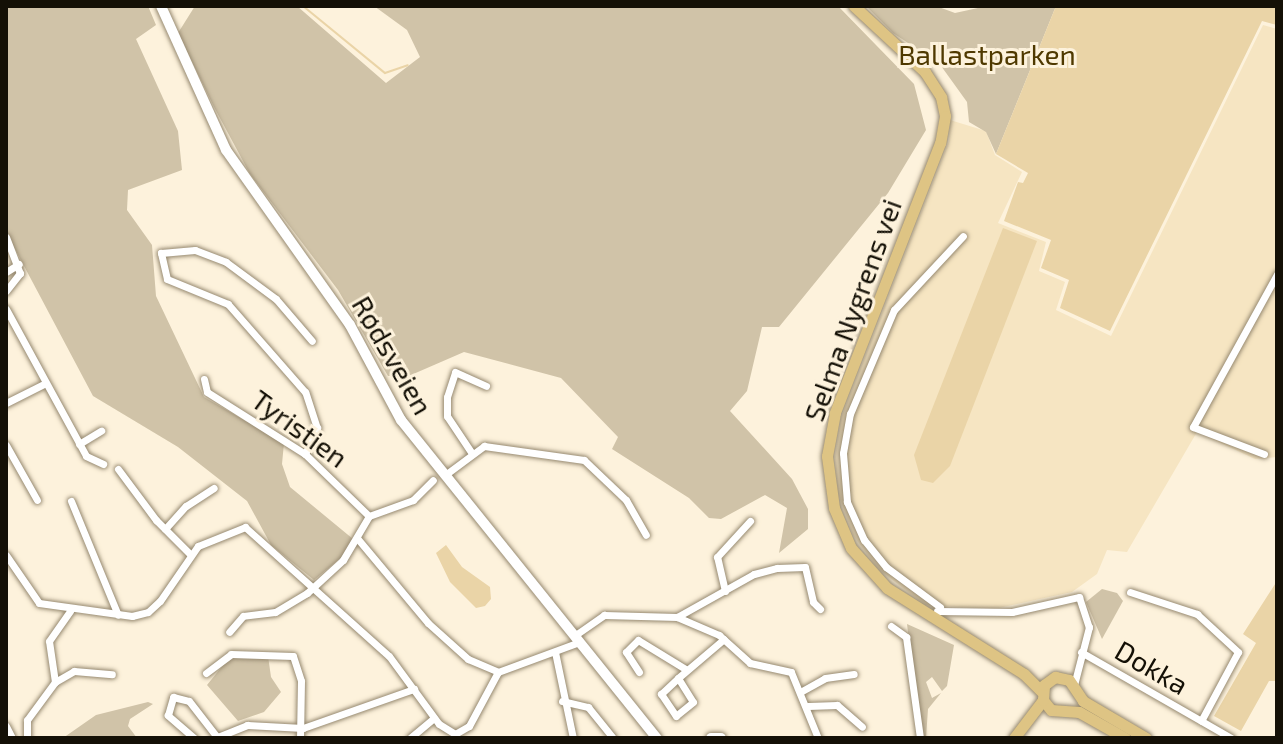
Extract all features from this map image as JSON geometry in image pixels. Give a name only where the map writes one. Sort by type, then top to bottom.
[{"type":"main road","name":"Selma Nygrens vei","points":[[854,6],[925,72],[941,97],[945,116],[940,143],[835,413],[827,456],[829,490],[841,527],[867,568],[931,618],[1024,674],[1055,711]]},
{"type":"main road","name":"Selma Nygrens vei","points":[[1024,674],[1056,678]]},
{"type":"main road","points":[[1014,738],[1056,678],[1146,738]]},
{"type":"main road","points":[[1068,710],[1075,690]]},
{"type":"main road","points":[[1022,738],[1055,711],[1068,710],[1125,738]]},
{"type":"street","name":"Rødsveien","points":[[161,6],[229,155],[350,325],[401,420],[657,738]]},
{"type":"street","points":[[963,236],[894,310],[850,414],[843,453],[847,502],[864,540],[886,567],[940,607],[1012,612],[1079,597],[1089,627],[1077,662],[1075,690]]},
{"type":"street","points":[[6,237],[19,264],[19,278],[6,291]]},
{"type":"street","points":[[305,454],[317,428],[305,392],[228,304],[167,279],[160,261],[163,251],[195,250],[226,262],[276,299],[312,341]]},
{"type":"street","points":[[6,272],[19,264]]},
{"type":"street","points":[[1264,454],[1193,427],[1277,274]]},
{"type":"street","points":[[6,309],[44,384],[86,456],[103,464]]},
{"type":"street","points":[[471,452],[447,416],[447,397],[455,372],[486,386]]},
{"type":"street","name":"Tyristien","points":[[204,379],[207,392],[305,454],[369,516]]},
{"type":"street","points":[[6,403],[44,384]]},
{"type":"street","points":[[79,444],[101,431]]},
{"type":"street","points":[[6,445],[37,500]]},
{"type":"street","points":[[445,475],[471,452],[487,446],[584,460],[626,500],[646,535]]},
{"type":"street","points":[[118,469],[165,529],[190,554]]},
{"type":"street","points":[[229,632],[243,616],[279,610],[310,589],[343,560],[369,516],[413,500],[433,480]]},
{"type":"street","points":[[165,529],[186,506],[214,488]]},
{"type":"street","points":[[71,501],[118,615]]},
{"type":"street","points":[[725,591],[716,560],[750,521]]},
{"type":"street","points":[[6,555],[29,595],[52,609],[118,615],[148,612],[170,589],[190,554],[211,537],[245,527],[310,589],[389,656],[434,718],[448,732],[463,733],[498,672],[555,652],[577,639],[604,615],[677,617],[724,639],[750,663],[791,672],[802,691],[818,738]]},
{"type":"street","points":[[357,538],[428,623],[468,659],[498,672]]},
{"type":"street","points":[[677,617],[760,571],[803,566],[820,609]]},
{"type":"street","name":"Dokka","points":[[1130,592],[1197,614],[1238,652],[1201,721]]},
{"type":"street","points":[[931,618],[940,607]]},
{"type":"street","points":[[55,682],[49,641],[70,611]]},
{"type":"street","points":[[891,626],[906,637],[920,738]]},
{"type":"street","points":[[678,678],[693,702],[676,716],[660,696],[678,678],[724,639]]},
{"type":"street","points":[[639,672],[626,652],[638,640],[687,670]]},
{"type":"street","points":[[555,652],[562,701],[573,738]]},
{"type":"street","name":"Dokka","points":[[1081,652],[1231,738]]},
{"type":"street","points":[[206,673],[231,654],[293,656],[299,668],[303,728],[300,738]]},
{"type":"street","points":[[1056,678],[1077,662]]},
{"type":"street","points":[[27,738],[27,720],[55,682],[74,671],[112,674]]},
{"type":"street","points":[[802,691],[825,678],[854,674]]},
{"type":"street","points":[[194,738],[168,715],[173,697],[189,701],[216,737],[247,725],[303,728],[414,689]]},
{"type":"street","points":[[562,701],[588,707],[613,738]]},
{"type":"street","points":[[808,706],[837,705],[862,727]]},
{"type":"street","points":[[410,738],[434,718]]},
{"type":"street","points":[[6,726],[12,738]]},
{"type":"street","points":[[711,738],[721,738]]},
{"type":"shaded area","points":[[1056,6],[1277,6],[1277,25],[1262,21],[1110,331],[1060,308],[1069,280],[1041,268],[1051,240],[1004,221],[1018,182],[1023,183],[1028,173],[996,154]]},
{"type":"shaded area","points":[[1263,25],[1277,29],[1277,457],[1255,459],[1197,432],[1127,552],[1107,550],[1097,574],[1072,592],[994,609],[925,605],[877,568],[853,535],[838,493],[835,457],[841,418],[949,141],[950,120],[986,131],[995,155],[1022,172],[998,223],[1046,242],[1039,271],[1065,282],[1056,310],[1111,336]]},
{"type":"shaded area","points":[[1003,228],[1037,241],[950,466],[933,483],[921,480],[914,455]]},
{"type":"shaded area","points":[[446,545],[462,567],[490,587],[491,599],[485,606],[476,608],[450,582],[436,553]]},
{"type":"shaded area","points":[[1277,581],[1277,681],[1269,681],[1241,731],[1214,716],[1256,643],[1243,634]]},
{"type":"green space","points":[[6,6],[148,6],[156,25],[136,39],[178,131],[182,170],[128,190],[127,210],[152,245],[156,296],[204,397],[284,443],[282,464],[290,487],[353,539],[343,556],[314,580],[271,545],[247,501],[178,447],[93,396],[6,232]]},
{"type":"green space","points":[[195,6],[297,6],[386,83],[420,57],[407,30],[374,6],[838,6],[914,84],[926,130],[888,193],[779,327],[762,327],[747,391],[730,411],[792,479],[808,509],[808,529],[779,553],[787,508],[765,495],[721,519],[709,518],[689,498],[612,449],[618,437],[561,378],[464,352],[411,375],[388,376],[338,290],[250,174],[214,107],[178,33]]},
{"type":"green space","name":"Ballastparken","points":[[866,6],[936,6],[955,13],[987,6],[1056,6],[996,154],[986,132],[969,122],[967,102],[931,52],[923,53],[893,33]]},
{"type":"green space","points":[[1102,589],[1117,593],[1123,601],[1102,639],[1086,602]]},
{"type":"green space","points":[[907,624],[954,645],[947,686],[942,691],[932,677],[926,682],[932,698],[941,693],[928,709],[926,738],[921,738]]},
{"type":"green space","points":[[248,655],[268,656],[271,677],[281,692],[264,712],[238,721],[207,685],[228,659]]},
{"type":"green space","points":[[148,702],[153,704],[130,719],[128,726],[137,738],[63,738],[96,715]]},
{"type":"waterway","points":[[303,6],[385,73],[408,65]]}]
